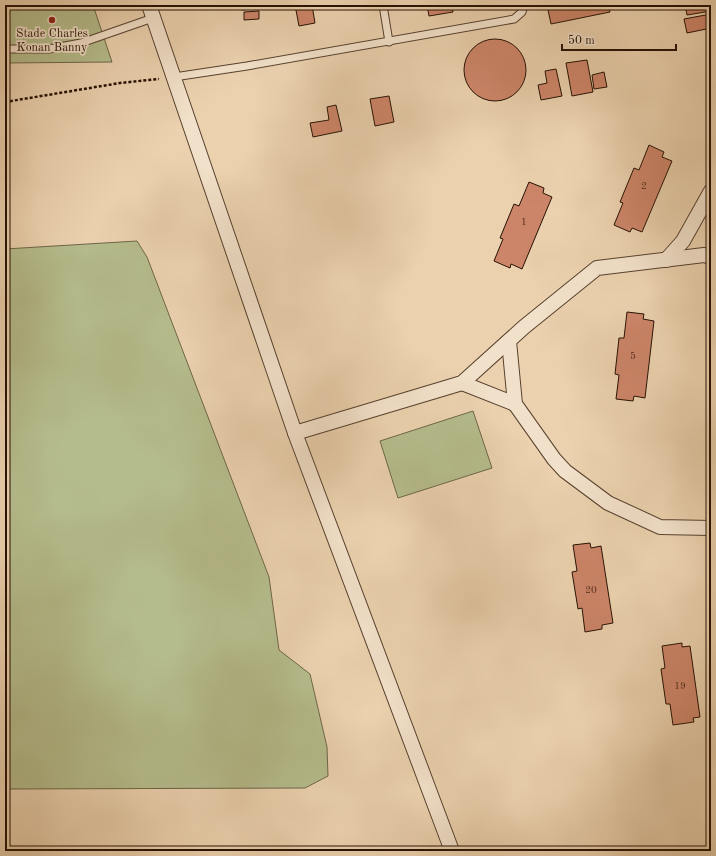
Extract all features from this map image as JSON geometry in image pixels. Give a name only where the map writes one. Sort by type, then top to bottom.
[{"type":"street","points":[[151,11],[295,433],[452,851]]},
{"type":"street","points":[[666,260],[683,241],[711,191]]},
{"type":"street","points":[[295,433],[462,383],[509,341],[597,268],[704,255],[711,257]]},
{"type":"street","points":[[509,341],[515,404],[554,459],[565,471],[608,503],[660,527],[711,528]]},
{"type":"street","points":[[462,383],[515,404]]},
{"type":"lane","points":[[382,5],[389,42]]},
{"type":"lane","points":[[174,77],[389,42],[514,19],[522,12],[524,5]]},
{"type":"lane","points":[[5,49],[49,49],[81,43],[151,11]]},
{"type":"path","points":[[5,102],[120,83],[174,77]]},
{"type":"green space","name":"Stade Charles Konan Banny","points":[[5,5],[93,5],[112,62],[5,63]]},
{"type":"green space","points":[[137,241],[147,257],[269,577],[279,650],[310,674],[327,747],[328,776],[305,788],[5,789],[5,249]]},
{"type":"green space","points":[[473,411],[492,468],[398,498],[380,441]]},
{"type":"building","points":[[241,5],[259,5],[259,8],[242,10]]},
{"type":"building","points":[[295,5],[312,5],[315,23],[299,26]]},
{"type":"building","points":[[427,5],[452,5],[453,12],[429,16]]},
{"type":"building","points":[[547,5],[608,5],[610,12],[551,24]]},
{"type":"building","points":[[685,5],[711,5],[711,11],[687,15]]},
{"type":"building","points":[[259,11],[259,19],[244,20],[244,12]]},
{"type":"building","points":[[711,14],[711,28],[687,33],[684,19]]},
{"type":"building","points":[[495,39],[507,41],[517,48],[524,58],[526,70],[524,82],[517,92],[507,99],[495,101],[483,99],[473,92],[466,82],[464,70],[466,58],[473,48],[483,41]]},
{"type":"building","points":[[587,60],[593,92],[572,96],[566,63]]},
{"type":"building","points":[[556,69],[562,96],[541,100],[538,85],[547,83],[545,71]]},
{"type":"building","points":[[604,72],[607,87],[594,89],[592,75]]},
{"type":"building","points":[[389,96],[394,122],[375,126],[370,99]]},
{"type":"building","points":[[336,105],[342,131],[313,137],[310,123],[329,120],[327,107]]},
{"type":"building","points":[[649,145],[664,152],[662,157],[672,161],[642,232],[632,228],[630,232],[614,225],[623,203],[620,202],[634,168],[639,170]]},
{"type":"building","points":[[529,182],[544,188],[543,193],[552,197],[522,269],[511,264],[510,268],[494,261],[503,239],[500,238],[514,204],[519,206]]},
{"type":"building","points":[[627,312],[644,314],[643,319],[654,321],[645,398],[634,396],[633,401],[616,399],[619,375],[615,374],[619,338],[624,338]]},
{"type":"building","points":[[590,543],[591,548],[601,546],[613,623],[602,625],[602,629],[585,632],[582,608],[578,609],[572,572],[577,571],[573,545]]},
{"type":"building","points":[[682,643],[682,647],[690,646],[700,717],[693,718],[694,722],[673,725],[670,704],[666,704],[661,669],[665,668],[662,646]]},
{"type":"place","name":"Stade Charles Konan Banny","points":[[52,20]]}]
